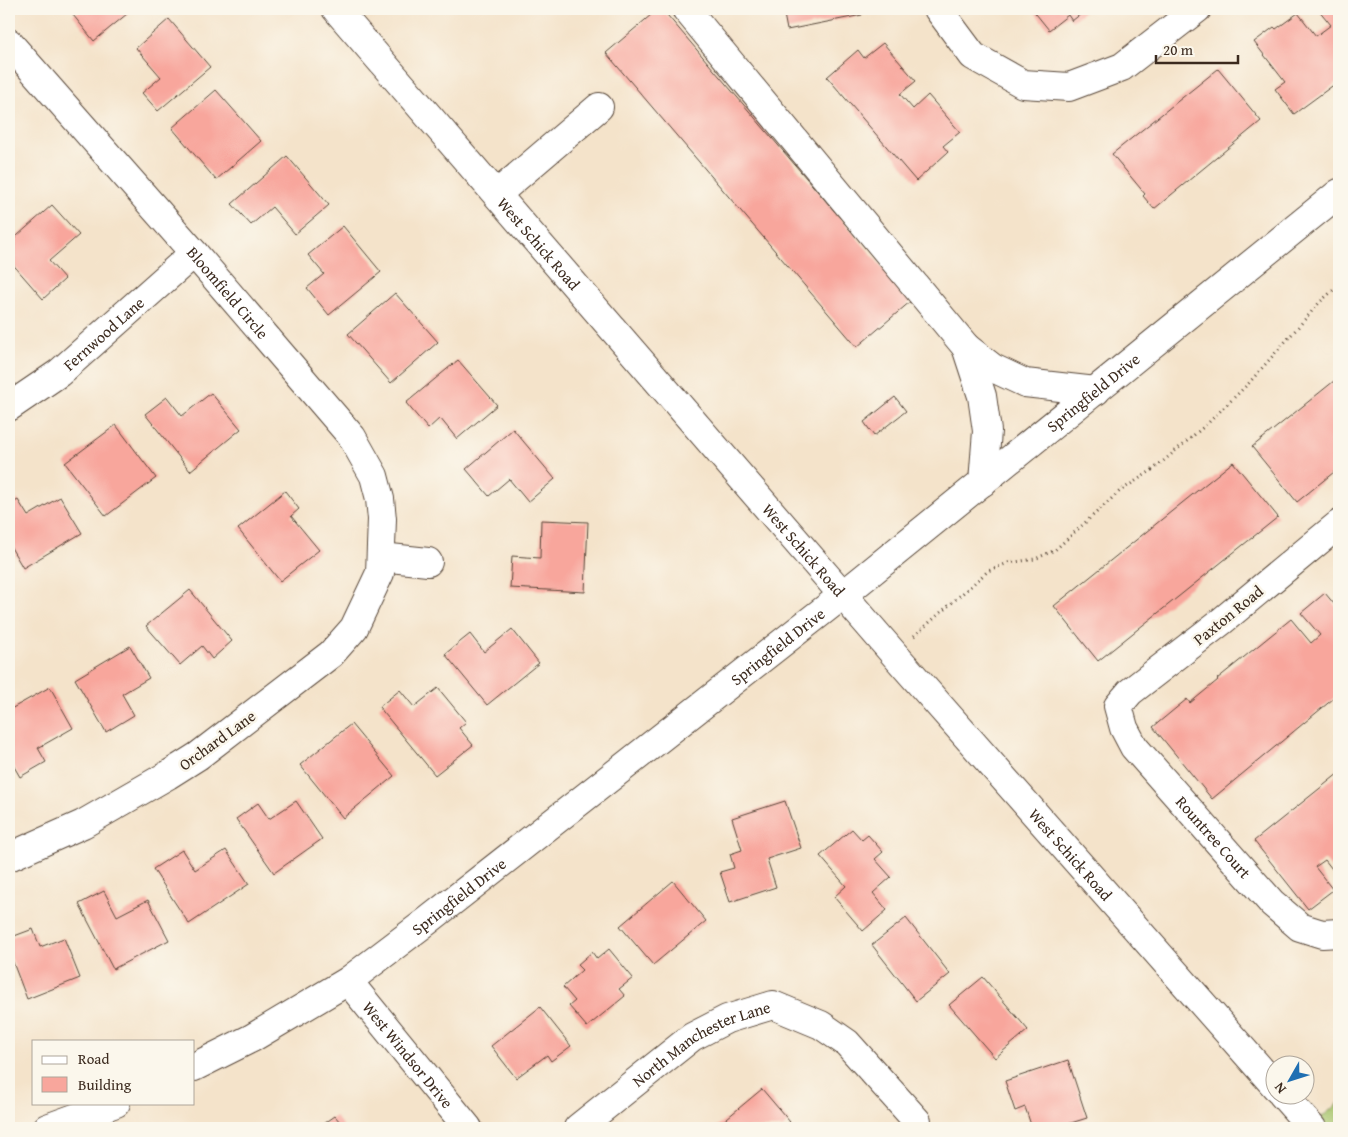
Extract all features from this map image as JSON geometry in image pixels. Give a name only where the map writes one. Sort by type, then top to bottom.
[{"type":"street","name":"West Schick Road","points":[[336,9],[894,654],[1266,1076]]},
{"type":"street","points":[[686,9],[966,346],[994,368],[1025,383],[1096,390]]},
{"type":"street","points":[[938,9],[973,56],[1023,84],[1068,87],[1122,67],[1197,9]]},
{"type":"street","name":"Bloomfield Circle","points":[[9,43],[194,253],[352,437],[374,476],[380,499],[382,519],[380,565]]},
{"type":"street","points":[[497,194],[599,107]]},
{"type":"street","name":"Springfield Drive","points":[[195,1066],[252,1038],[348,981],[426,922],[843,595],[1339,193]]},
{"type":"street","name":"Fernwood Lane","points":[[9,407],[59,373],[194,253]]},
{"type":"street","points":[[966,346],[982,396],[987,431],[983,482]]},
{"type":"street","name":"Paxton Road","points":[[1118,706],[1130,692],[1222,621],[1339,524]]},
{"type":"street","points":[[380,565],[428,562]]},
{"type":"street","name":"Orchard Lane","points":[[9,857],[83,824],[168,775],[198,756],[331,654],[354,628],[380,565]]},
{"type":"street","name":"Rountree Court","points":[[1118,706],[1124,728],[1134,747],[1272,903],[1300,927],[1322,934],[1339,933]]},
{"type":"street","name":"West Windsor Drive","points":[[348,981],[468,1128]]},
{"type":"street","name":"North Manchester Lane","points":[[578,1128],[692,1037],[727,1019],[773,1005],[821,1025],[847,1043],[917,1121]]},
{"type":"street","points":[[47,1128],[113,1104]]},
{"type":"street","points":[[1291,1104],[1312,1128]]},
{"type":"path","points":[[894,654],[988,571],[1008,563],[1035,559],[1055,550],[1120,491],[1154,468],[1207,424],[1249,383],[1320,302],[1339,285]]},
{"type":"green space","points":[[1339,1103],[1339,1128],[1326,1128],[1318,1120]]},
{"type":"building","points":[[82,9],[133,9],[94,41],[73,15]]},
{"type":"building","points":[[658,9],[662,9],[911,301],[857,347],[606,53]]},
{"type":"building","points":[[783,9],[861,9],[862,15],[787,30]]},
{"type":"building","points":[[1032,9],[1087,9],[1072,21],[1068,15],[1049,30]]},
{"type":"building","points":[[1318,9],[1339,9],[1339,81],[1294,114],[1275,89],[1285,82],[1254,42],[1274,27],[1276,29],[1298,13],[1316,36],[1331,25]]},
{"type":"building","points":[[169,19],[210,67],[158,111],[142,93],[161,77],[136,48]]},
{"type":"building","points":[[883,43],[916,81],[900,94],[913,109],[928,95],[960,132],[943,146],[948,152],[916,181],[827,77],[858,50],[864,58]]},
{"type":"building","points":[[1218,69],[1261,121],[1154,209],[1143,196],[1145,194],[1112,154]]},
{"type":"building","points":[[216,90],[261,141],[216,180],[172,128]]},
{"type":"building","points":[[287,156],[329,205],[295,234],[272,207],[251,225],[232,204]]},
{"type":"building","points":[[52,205],[79,235],[49,261],[65,279],[43,299],[9,260],[9,243]]},
{"type":"building","points":[[343,226],[381,272],[329,315],[307,288],[324,274],[308,255]]},
{"type":"building","points":[[395,293],[438,342],[391,383],[348,334]]},
{"type":"building","points":[[458,360],[497,405],[457,439],[440,418],[428,429],[406,403]]},
{"type":"building","points":[[1339,377],[1339,468],[1297,502],[1252,447]]},
{"type":"building","points":[[211,393],[241,429],[190,471],[145,414],[167,397],[182,416]]},
{"type":"building","points":[[895,397],[906,411],[874,436],[864,422]]},
{"type":"building","points":[[116,425],[156,478],[106,516],[65,463]]},
{"type":"building","points":[[513,429],[555,479],[528,502],[509,479],[489,496],[466,469]]},
{"type":"building","points":[[1233,462],[1278,517],[1098,661],[1054,606]]},
{"type":"building","points":[[285,491],[299,509],[291,516],[319,550],[280,581],[238,529]]},
{"type":"building","points":[[60,497],[82,533],[23,568],[9,544],[9,505],[18,500],[28,516]]},
{"type":"building","points":[[541,520],[588,522],[585,592],[510,588],[512,556],[540,558]]},
{"type":"building","points":[[190,590],[232,641],[212,659],[202,646],[180,665],[146,626]]},
{"type":"building","points":[[1325,593],[1339,610],[1339,694],[1212,799],[1153,727],[1187,699],[1190,703],[1291,619],[1311,643],[1320,635],[1301,613]]},
{"type":"building","points":[[512,629],[539,663],[487,705],[445,654],[470,634],[484,652]]},
{"type":"building","points":[[130,646],[149,678],[122,694],[134,715],[106,732],[75,679]]},
{"type":"building","points":[[50,687],[73,728],[38,748],[46,762],[20,777],[9,758],[9,710]]},
{"type":"building","points":[[438,688],[466,722],[459,728],[473,745],[435,775],[379,707],[400,690],[414,707]]},
{"type":"building","points":[[351,724],[394,776],[343,818],[300,765]]},
{"type":"building","points":[[1339,773],[1339,878],[1325,860],[1315,867],[1333,890],[1308,909],[1254,841]]},
{"type":"building","points":[[296,801],[322,839],[274,873],[236,819],[258,803],[269,819]]},
{"type":"building","points":[[785,801],[801,848],[767,859],[776,887],[730,902],[720,872],[734,868],[730,854],[742,850],[732,818]]},
{"type":"building","points":[[852,829],[862,840],[868,835],[883,852],[875,859],[891,877],[873,893],[887,910],[863,931],[834,897],[846,886],[820,856]]},
{"type":"building","points":[[182,850],[195,870],[226,850],[249,884],[189,924],[153,869]]},
{"type":"building","points":[[673,881],[706,921],[653,965],[620,926]]},
{"type":"building","points":[[104,891],[117,916],[148,900],[169,940],[113,969],[79,904]]},
{"type":"building","points":[[906,918],[950,974],[916,1001],[872,945]]},
{"type":"building","points":[[33,929],[40,947],[64,938],[80,978],[27,999],[9,952],[9,938]]},
{"type":"building","points":[[609,949],[633,978],[619,989],[625,996],[587,1027],[569,1006],[575,1001],[563,987],[582,970],[577,965],[592,952],[597,959]]},
{"type":"building","points":[[983,977],[1028,1030],[995,1058],[949,1005]]},
{"type":"building","points":[[540,1007],[571,1046],[551,1061],[547,1055],[516,1078],[491,1046]]},
{"type":"building","points":[[1068,1060],[1087,1118],[1055,1128],[1032,1128],[1025,1107],[1015,1111],[1005,1081]]},
{"type":"building","points":[[762,1089],[790,1122],[782,1128],[715,1128]]},
{"type":"building","points":[[335,1116],[345,1128],[318,1128]]}]
